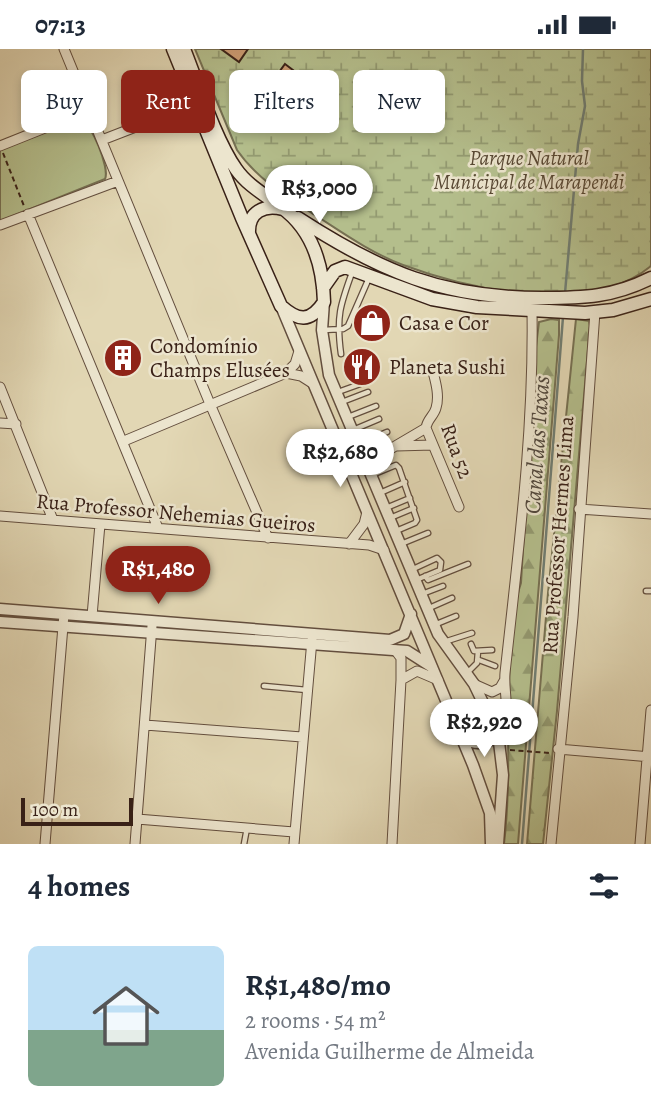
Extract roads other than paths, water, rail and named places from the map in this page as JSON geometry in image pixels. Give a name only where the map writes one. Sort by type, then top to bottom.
[{"type":"main road","points":[[173,49],[181,70]]},
{"type":"main road","points":[[184,49],[220,138],[237,171],[250,185],[285,209],[369,261],[442,289],[535,307],[619,292],[651,278]]},
{"type":"main road","points":[[207,133],[249,233],[281,306],[293,316],[301,318],[312,315],[324,302],[321,265],[314,247],[285,209],[268,207],[255,213],[251,219],[249,233]]},
{"type":"main road","points":[[323,288],[339,268],[354,269],[432,299],[458,305],[535,307],[590,313],[651,299]]},
{"type":"street","points":[[64,49],[73,70]]},
{"type":"street","points":[[0,144],[29,133]]},
{"type":"street","points":[[99,133],[268,538]]},
{"type":"street","points":[[102,140],[121,133]]},
{"type":"street","points":[[0,225],[118,181]]},
{"type":"street","points":[[28,214],[158,528]]},
{"type":"street","points":[[324,302],[322,330],[326,362],[347,417],[395,532],[417,575],[421,595],[434,625],[474,684],[498,734],[503,790],[498,844]]},
{"type":"street","points":[[281,306],[462,738],[489,808],[491,844]]},
{"type":"street","name":"Rua Professor Hermes Lima","points":[[498,734],[506,720],[505,679],[528,440],[535,307]]},
{"type":"street","name":"Rua Professor Hermes Lima","points":[[551,844],[558,748],[573,618],[590,313]]},
{"type":"street","points":[[124,441],[286,373],[295,364],[299,351]]},
{"type":"street","name":"Rua 52","points":[[432,367],[437,387],[437,406],[426,423],[426,428],[459,507]]},
{"type":"street","points":[[286,373],[301,376],[312,383]]},
{"type":"street","points":[[0,387],[53,520]]},
{"type":"street","points":[[0,423],[16,424]]},
{"type":"street","points":[[371,473],[375,458],[426,428]]},
{"type":"street","points":[[394,446],[433,445]]},
{"type":"street","points":[[360,448],[375,458]]},
{"type":"street","points":[[579,509],[651,514]]},
{"type":"street","points":[[349,544],[364,524],[367,512]]},
{"type":"street","name":"Rua Professor Nehemias Gueiros","points":[[0,516],[349,544],[384,550]]},
{"type":"street","points":[[92,616],[100,524]]},
{"type":"street","points":[[0,609],[92,616],[152,627]]},
{"type":"street","points":[[44,844],[64,614]]},
{"type":"street","points":[[312,639],[396,639],[404,635],[411,614]]},
{"type":"street","points":[[0,622],[63,627],[152,627],[312,639],[409,652],[432,667]]},
{"type":"street","points":[[135,844],[152,627]]},
{"type":"street","points":[[294,844],[312,639]]},
{"type":"street","points":[[392,844],[401,680],[401,658],[395,650]]},
{"type":"street","points":[[401,680],[417,671],[438,680]]},
{"type":"street","points":[[474,684],[492,692],[500,688],[505,679]]},
{"type":"street","points":[[640,844],[651,710]]},
{"type":"street","points":[[145,725],[302,737]]},
{"type":"street","points":[[462,738],[475,744],[486,743],[498,734]]},
{"type":"street","points":[[558,748],[649,757]]},
{"type":"street","points":[[137,819],[294,832]]},
{"type":"lane","points":[[341,354],[339,307],[354,269]]},
{"type":"lane","points":[[322,330],[345,328],[351,321],[369,277]]},
{"type":"lane","points":[[339,397],[363,383]]},
{"type":"lane","points":[[339,397],[368,392]]},
{"type":"lane","points":[[347,417],[376,406]]},
{"type":"lane","points":[[353,430],[379,419]]},
{"type":"lane","points":[[360,448],[387,432]]},
{"type":"lane","points":[[371,473],[396,465],[405,482],[416,521],[395,532]]},
{"type":"lane","points":[[379,493],[405,482]]},
{"type":"lane","points":[[388,513],[410,498]]},
{"type":"lane","points":[[388,513],[414,508]]},
{"type":"lane","points":[[401,545],[428,533]]},
{"type":"lane","points":[[439,559],[441,568],[417,575],[439,559]]},
{"type":"lane","points":[[417,575],[428,580],[468,564]]},
{"type":"lane","points":[[421,595],[443,586]]},
{"type":"lane","points":[[427,609],[452,598]]},
{"type":"lane","points":[[434,625],[456,616]]},
{"type":"lane","points":[[443,642],[472,633]]},
{"type":"lane","points":[[471,644],[472,650],[492,649]]},
{"type":"lane","points":[[466,674],[478,660],[478,651]]},
{"type":"lane","points":[[478,660],[495,666]]},
{"type":"lane","points":[[264,686],[307,690]]},
{"type":"lane","points":[[244,844],[247,827]]},
{"type":"waterway","name":"Canal das Taxas","points":[[565,293],[578,144],[585,106],[582,81],[583,49]]},
{"type":"waterway","name":"Canal das Taxas","points":[[522,844],[563,317]]},
{"type":"place","name":"Casa e Cor","points":[[372,323]]},
{"type":"place","name":"Condomínio Champs Elusées","points":[[123,358]]},
{"type":"place","name":"Planeta Sushi","points":[[362,367]]},
{"type":"park label","name":"Parque Natural Municipal de Marapendi","points":[[529,170]]}]
